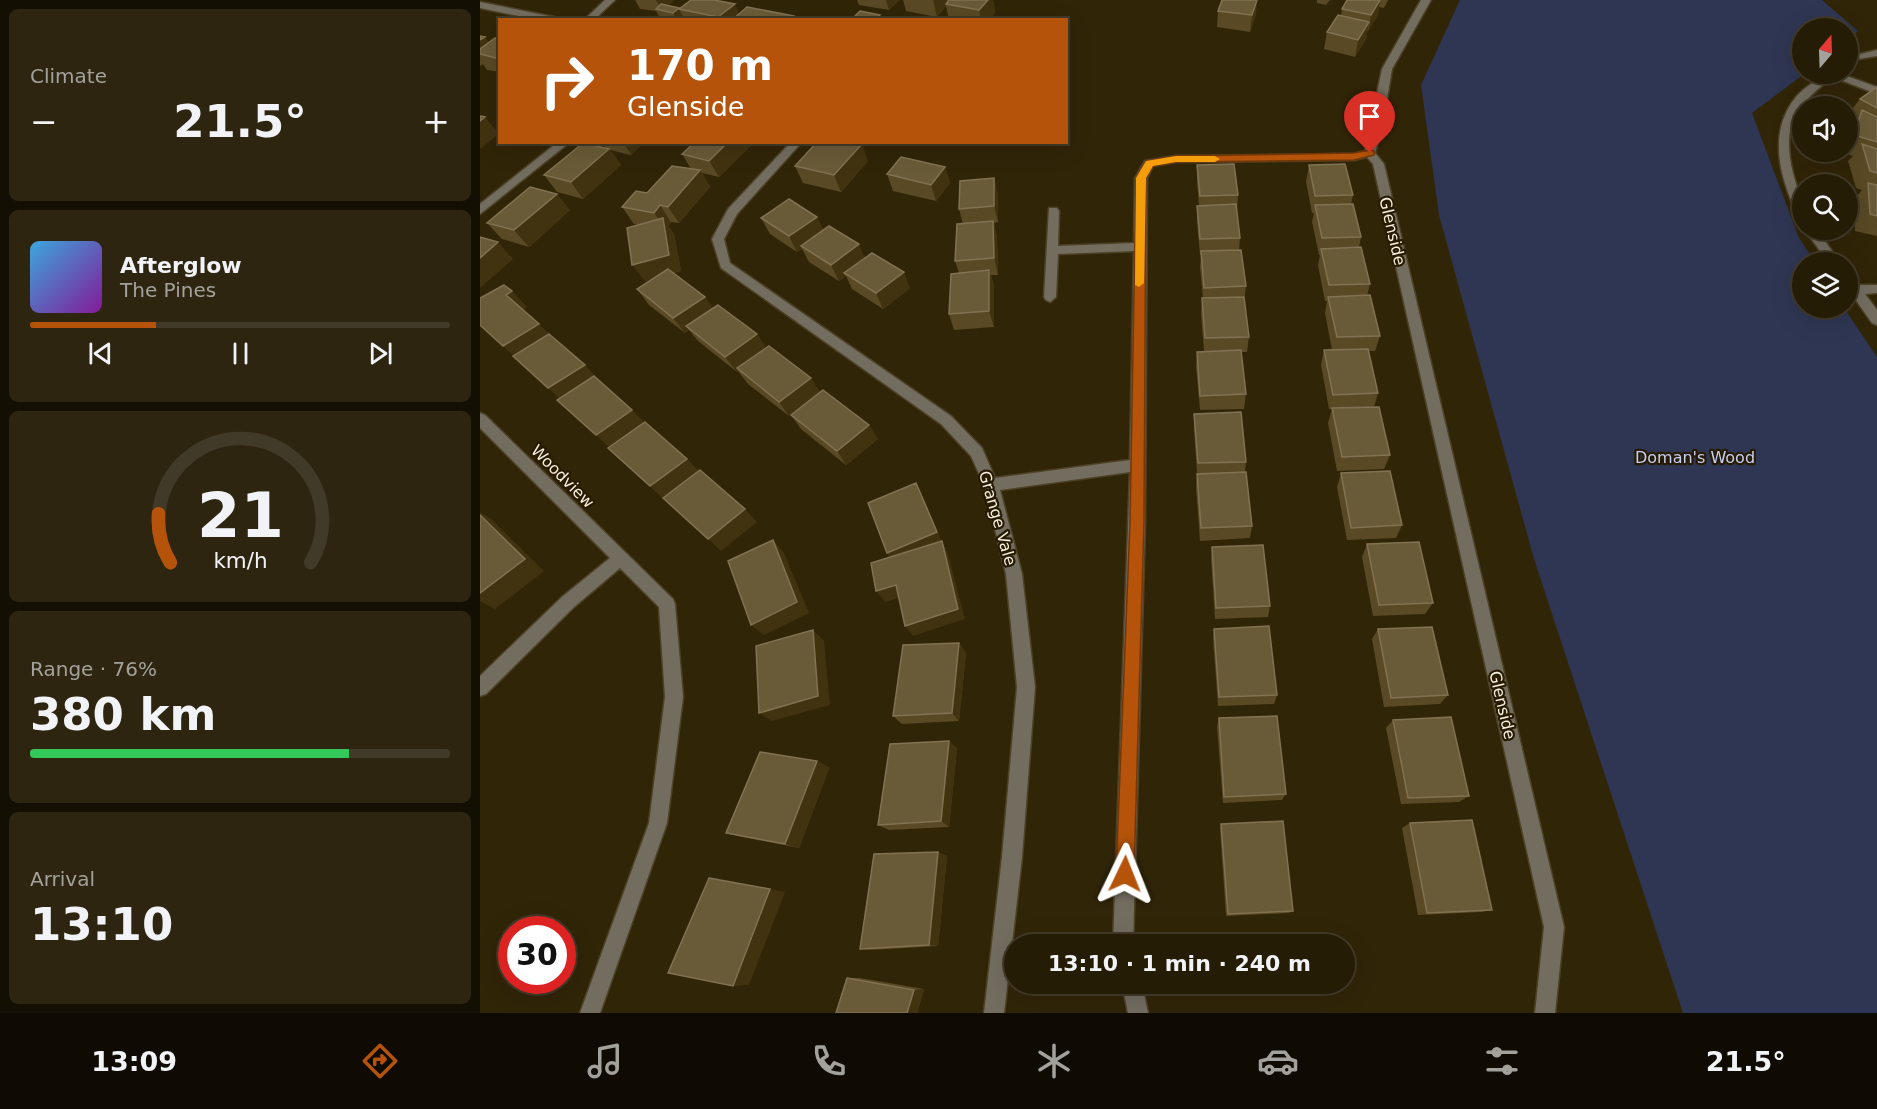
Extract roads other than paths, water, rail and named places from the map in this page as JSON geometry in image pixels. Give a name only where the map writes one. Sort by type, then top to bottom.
[{"type":"street","points":[[590,18],[610,0]]},
{"type":"street","points":[[1123,934],[1137,522],[1141,178],[1149,163],[1176,159],[1354,157],[1370,153],[1378,123],[1387,69],[1426,0]]},
{"type":"street","points":[[480,5],[544,18]]},
{"type":"street","points":[[1858,56],[1877,53]]},
{"type":"street","points":[[1792,189],[1783,155],[1786,120],[1800,98],[1819,84]]},
{"type":"street","points":[[1858,84],[1877,91]]},
{"type":"street","points":[[480,210],[562,144]]},
{"type":"street","name":"Grange Vale","points":[[795,144],[732,212],[718,239],[725,265],[946,420],[977,452],[991,484],[1014,574],[1026,687],[1012,857],[994,1013]]},
{"type":"street","name":"Glenside","points":[[1370,153],[1378,164],[1554,927],[1545,1013]]},
{"type":"street","points":[[1050,297],[1053,211]]},
{"type":"street","points":[[1052,250],[1139,247]]},
{"type":"street","points":[[1858,286],[1877,289]]},
{"type":"street","points":[[1858,293],[1877,320]]},
{"type":"street","name":"Woodview","points":[[480,419],[667,604],[674,697],[658,823],[590,1013]]},
{"type":"street","points":[[991,484],[1136,465]]},
{"type":"street","points":[[480,688],[568,602],[620,559]]},
{"type":"street","points":[[1134,994],[1138,1013]]},
{"type":"park label","name":"Doman's Wood","points":[[1695,457]]}]
